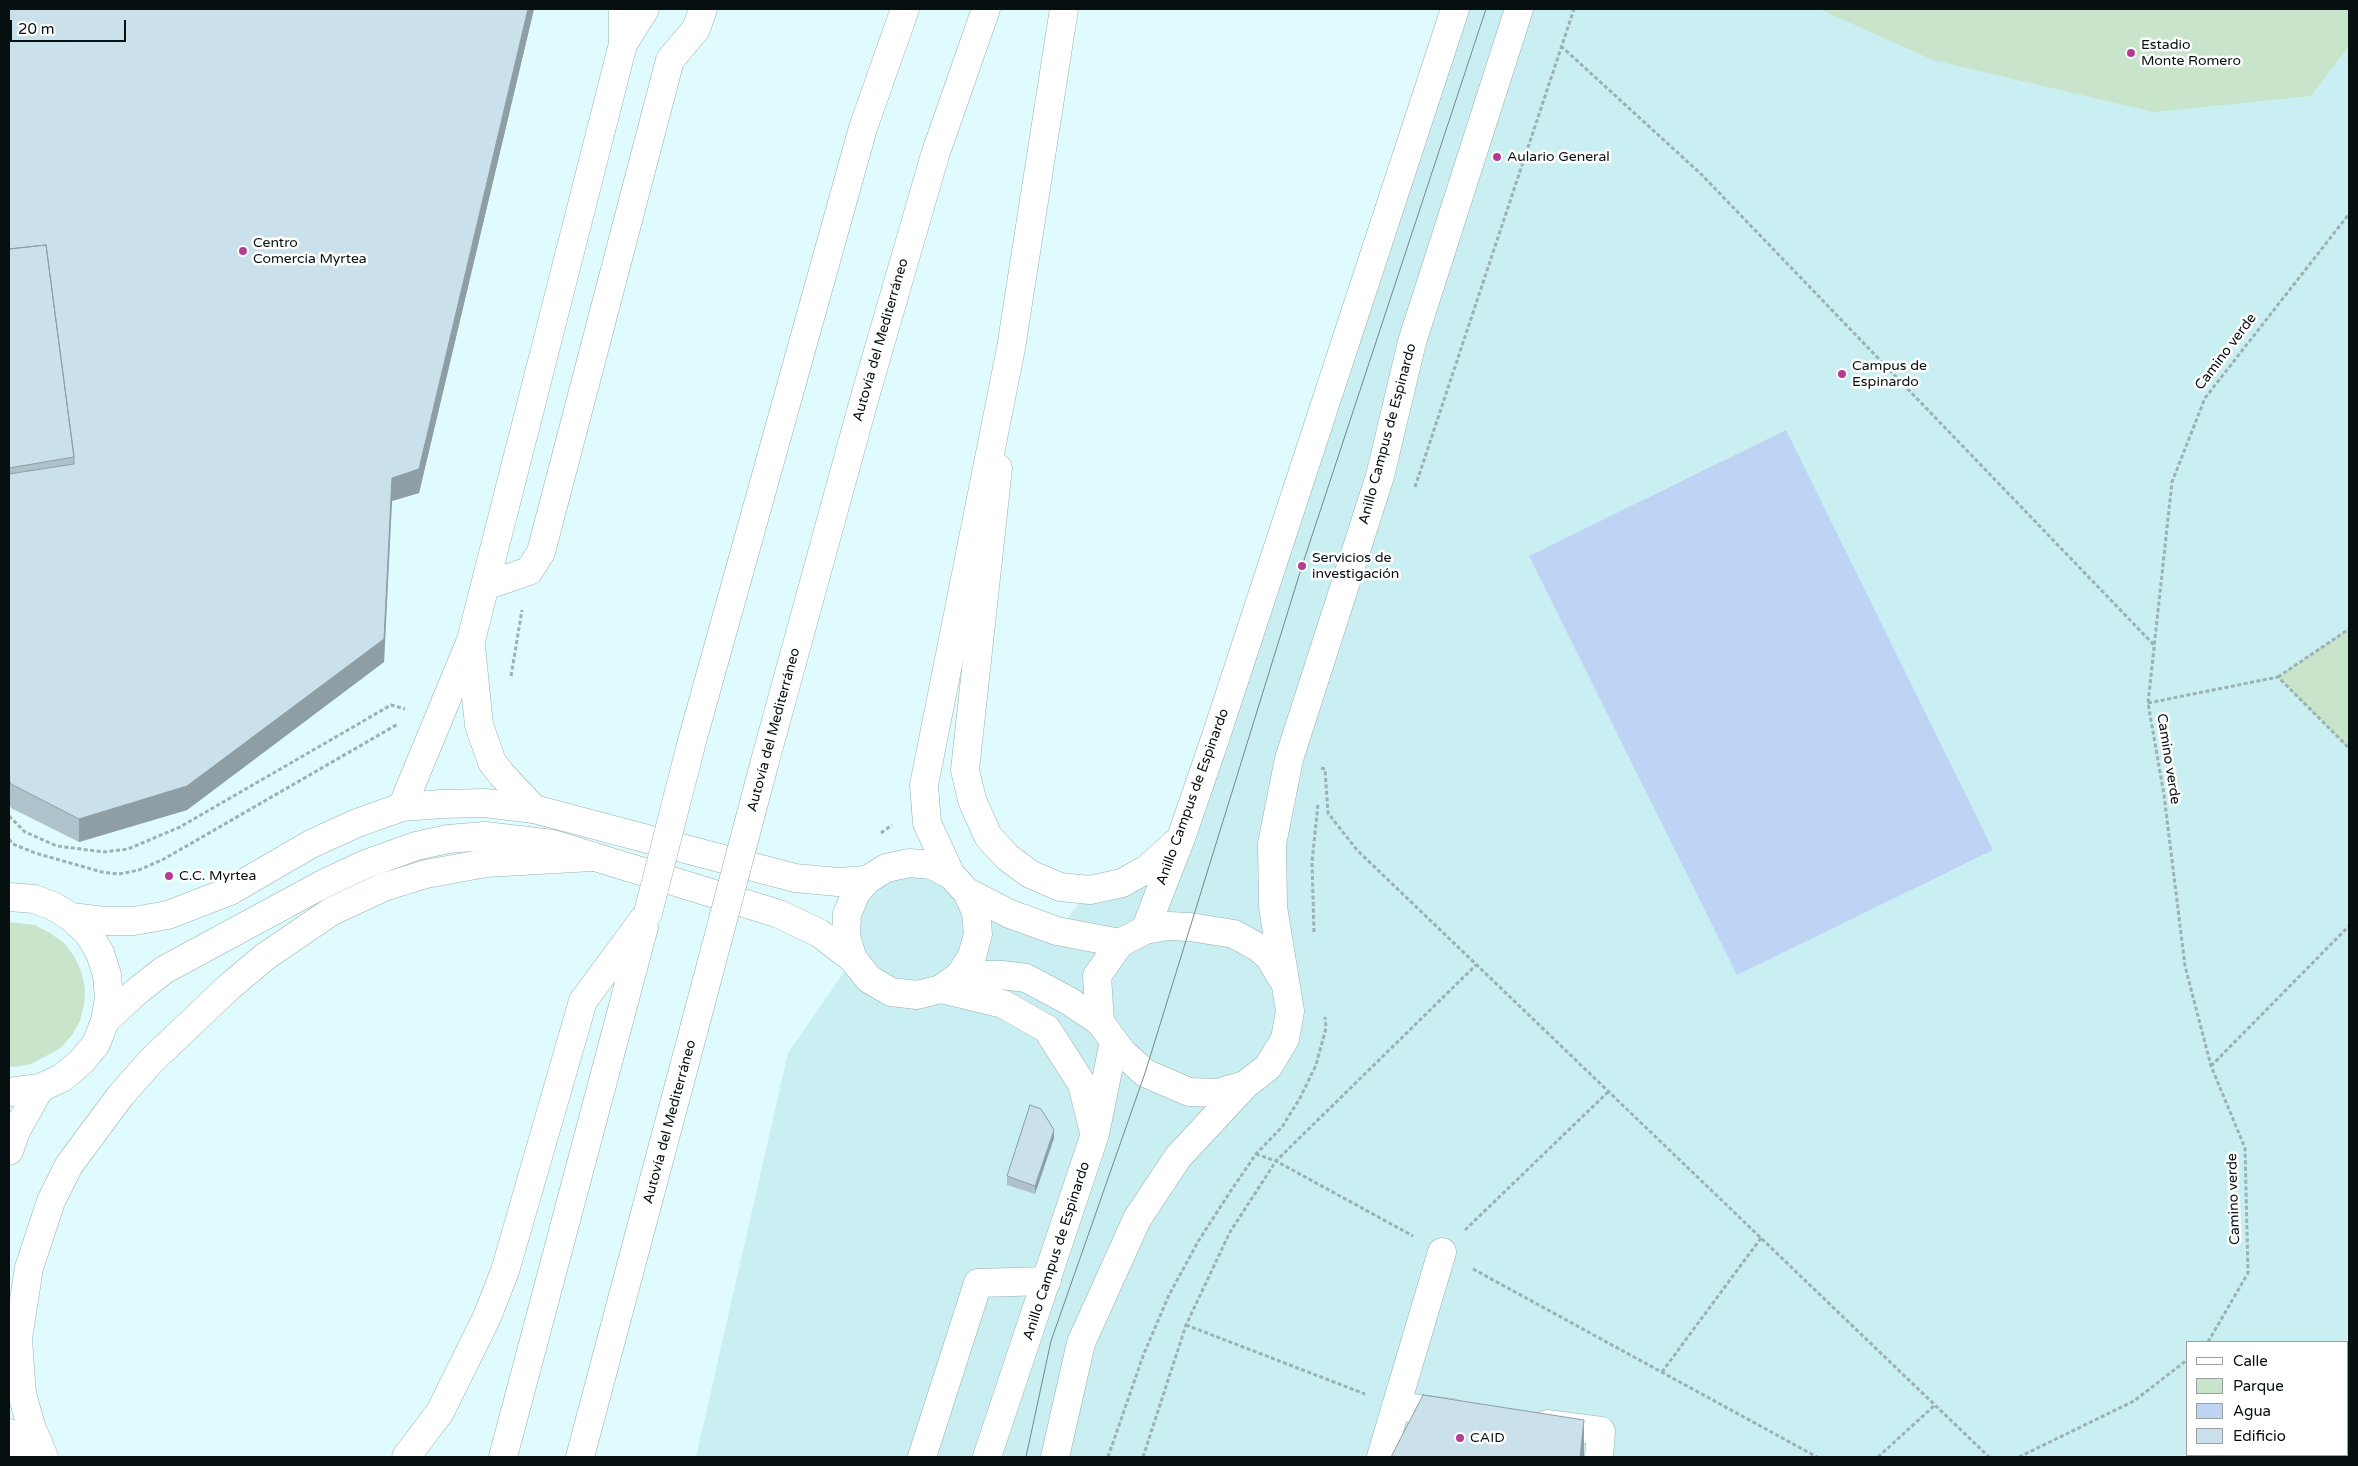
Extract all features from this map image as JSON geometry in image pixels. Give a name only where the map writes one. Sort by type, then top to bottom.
[{"type":"main road","points":[[402,808],[471,640],[623,44],[623,9]]},
{"type":"main road","points":[[623,44],[645,9]]},
{"type":"main road","points":[[484,586],[529,571],[542,552],[670,60],[696,29],[703,9]]},
{"type":"main road","points":[[504,1457],[623,1010],[692,741],[860,138],[905,9]]},
{"type":"main road","name":"Autovía del Mediterráneo","points":[[580,1457],[765,761],[866,393],[935,155],[986,9]]},
{"type":"main road","points":[[950,982],[972,956],[978,934],[976,912],[927,823],[924,785],[1011,348],[1064,9]]},
{"type":"main road","name":"Anillo Campus de Espinardo","points":[[1145,930],[1181,838],[1455,9]]},
{"type":"main road","name":"Anillo Campus de Espinardo","points":[[1055,1457],[1081,1343],[1137,1219],[1178,1157],[1245,1085],[1268,1067],[1285,1039],[1290,1011],[1273,907],[1272,844],[1289,759],[1380,476],[1412,342],[1519,9]]},
{"type":"main road","points":[[1011,348],[965,770],[972,800],[988,836],[1007,857],[1030,874],[1060,887],[1090,890],[1122,883],[1147,868],[1181,838]]},
{"type":"main road","points":[[471,640],[479,725],[492,762],[534,810]]},
{"type":"main road","points":[[71,917],[104,921],[134,921],[168,915],[230,890],[311,844],[357,823],[402,808],[485,803],[534,810],[795,878],[838,882],[867,880]]},
{"type":"main road","points":[[105,1021],[136,992],[164,970],[322,884],[366,864],[416,846],[448,839],[485,836],[553,844],[778,914],[819,933],[853,959],[869,979],[891,992],[916,995],[950,982],[1002,975],[1026,978],[1069,1001],[1106,1031]]},
{"type":"main road","points":[[44,1457],[31,1426],[22,1394],[18,1338],[29,1268],[51,1200],[70,1165],[121,1094],[152,1060],[230,986],[266,956],[332,911],[375,891],[426,874],[486,863],[592,857]]},
{"type":"main road","points":[[853,959],[846,937],[847,914],[856,893],[867,880],[886,868],[909,862],[932,865],[1010,914],[1057,931],[1120,944]]},
{"type":"main road","points":[[9,1092],[40,1088],[62,1078],[81,1062],[96,1044],[105,1021],[109,998],[107,975],[100,953],[88,933],[71,917],[53,906],[34,899],[10,896]]},
{"type":"main road","points":[[406,1457],[440,1412],[469,1357],[498,1289],[522,1219],[583,1000],[648,913]]},
{"type":"main road","name":"Anillo Campus de Espinardo","points":[[987,1457],[1095,1134],[1106,1031],[1098,976],[1120,944],[1145,930],[1168,926],[1190,927],[1234,934],[1259,948],[1270,958],[1284,982]]},
{"type":"main road","points":[[950,982],[1003,1004],[1048,1029],[1082,1084],[1095,1134]]},
{"type":"main road","name":"Anillo Campus de Espinardo","points":[[1106,1031],[1145,1073],[1174,1087],[1189,1092],[1218,1093],[1245,1085]]},
{"type":"main road","points":[[9,1151],[16,1131],[40,1088]]},
{"type":"main road","points":[[1381,1457],[1442,1252]]},
{"type":"main road","points":[[922,1457],[978,1283],[1047,1281]]},
{"type":"main road","points":[[1396,1406],[1474,1416]]},
{"type":"main road","points":[[1523,1422],[1601,1431],[1599,1457]]},
{"type":"main road","points":[[9,1433],[26,1457]]},
{"type":"path","points":[[1414,490],[1574,9]]},
{"type":"path","points":[[1561,46],[1701,174],[2154,645]]},
{"type":"path","name":"Camino verde","points":[[2209,1341],[2248,1273],[2245,1148],[2211,1066],[2186,966],[2164,795],[2148,704],[2172,482],[2204,398],[2349,214]]},
{"type":"path","points":[[510,679],[523,606]]},
{"type":"path","points":[[2148,704],[2278,677],[2349,629]]},
{"type":"path","points":[[2278,677],[2349,748]]},
{"type":"path","points":[[9,816],[25,832],[57,846],[104,852],[128,849],[180,827],[391,705],[440,718]]},
{"type":"path","points":[[9,839],[13,844],[34,853],[102,872],[120,874],[140,870],[164,859],[407,719],[440,718]]},
{"type":"path","points":[[1321,788],[1327,760]]},
{"type":"path","points":[[1314,935],[1312,862],[1319,797]]},
{"type":"path","points":[[2211,1066],[2349,926]]},
{"type":"path","points":[[1143,1457],[1186,1325],[1230,1232],[1276,1161],[1476,965]]},
{"type":"path","points":[[1108,1457],[1143,1356],[1169,1295],[1199,1240],[1256,1154],[1282,1127],[1316,1065],[1326,1028],[1325,1008]]},
{"type":"path","points":[[1442,1252],[1608,1092]]},
{"type":"path","points":[[1256,1154],[1276,1161],[1817,1457]]},
{"type":"path","points":[[1662,1372],[1761,1238]]},
{"type":"path","points":[[1186,1325],[1396,1406]]},
{"type":"path","points":[[2019,1457],[2134,1401],[2186,1361]]},
{"type":"path","points":[[1878,1457],[1934,1405]]},
{"type":"shaded area","name":"Campus de Espinardo","points":[[1455,9],[2349,9],[2349,1457],[696,1457],[788,1053],[853,959],[847,914],[909,863],[1057,931],[1090,890],[1181,838]]},
{"type":"green space","name":"Estadio Monte Romero","points":[[1819,9],[2349,9],[2349,46],[2311,96],[2154,112],[1933,60]]},
{"type":"green space","points":[[2349,629],[2349,748],[2278,677]]},
{"type":"green space","points":[[9,922],[35,925],[64,943],[74,956],[81,971],[85,988],[84,1005],[80,1021],[72,1035],[61,1048],[31,1064],[14,1067],[9,1066]]},
{"type":"water","points":[[1786,430],[1993,850],[1737,975],[1529,556]]},
{"type":"building","name":"Centro Comercia Myrtea","points":[[9,9],[528,9],[419,469],[392,478],[384,639],[187,786],[79,819],[11,784],[9,780],[9,474],[74,464],[74,457],[46,245],[9,249]]},
{"type":"building","points":[[46,245],[74,457],[9,468],[9,249]]},
{"type":"building","points":[[1030,1105],[1041,1109],[1054,1130],[1035,1186],[1007,1176]]},
{"type":"building","points":[[1423,1395],[1584,1420],[1580,1457],[1391,1457]]},
{"type":"tram line","points":[[1026,1457],[1051,1341],[1145,1073],[1302,566],[1486,9]]},
{"type":"place","name":"Estadio Monte Romero","points":[[2131,53]]},
{"type":"place","name":"Aulario General","points":[[1497,157]]},
{"type":"place","name":"Centro Comercia Myrtea","points":[[243,251]]},
{"type":"place","name":"Campus de Espinardo","points":[[1842,374]]},
{"type":"place","name":"Servicios de investigación","points":[[1302,566]]},
{"type":"place","name":"C.C. Myrtea","points":[[169,876]]},
{"type":"place","name":"CAID","points":[[1460,1438]]}]
